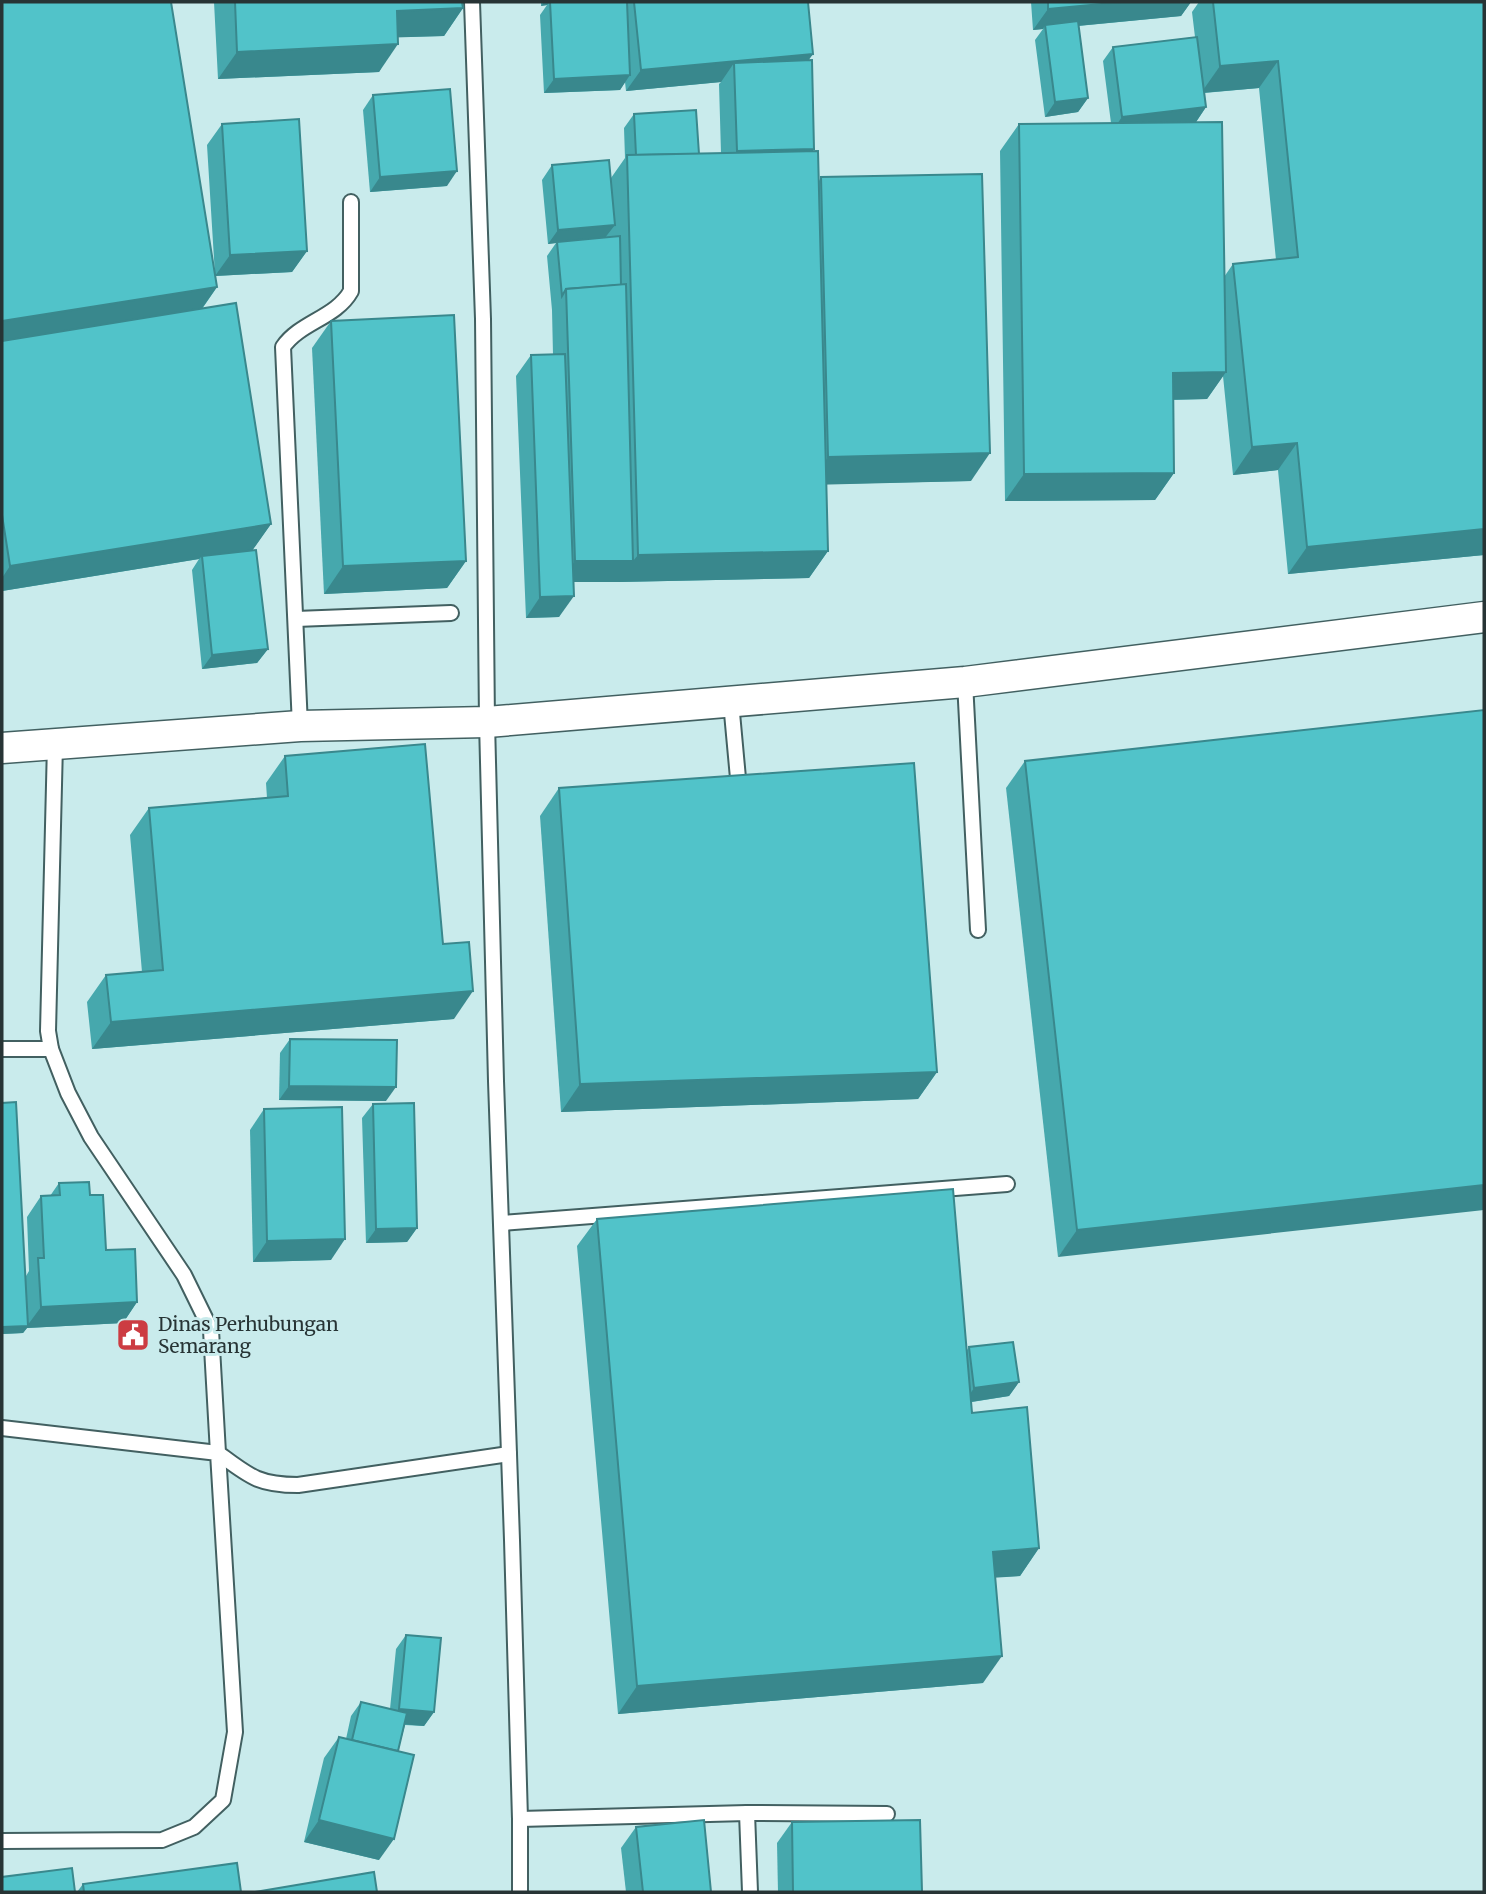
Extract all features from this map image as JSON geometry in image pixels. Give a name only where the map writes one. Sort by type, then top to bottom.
[{"type":"street","points":[[2,748],[300,726],[487,722],[965,682],[1484,617]]},
{"type":"lane","points":[[472,2],[483,319],[487,722],[520,1892]]},
{"type":"lane","points":[[300,726],[283,347],[290,336],[344,303],[351,291],[351,202]]},
{"type":"lane","points":[[296,619],[451,613]]},
{"type":"lane","points":[[965,682],[978,930]]},
{"type":"lane","points":[[731,702],[739,789]]},
{"type":"lane","points":[[2,1841],[162,1840],[194,1827],[223,1800],[234,1732],[211,1330],[184,1275],[91,1137],[68,1093],[51,1049],[48,1031],[54,744]]},
{"type":"lane","points":[[2,1049],[51,1049]]},
{"type":"lane","points":[[502,1223],[1007,1184]]},
{"type":"lane","points":[[2,1428],[218,1453],[251,1477],[274,1485],[298,1485],[509,1454]]},
{"type":"lane","points":[[520,1819],[747,1813],[887,1814]]},
{"type":"lane","points":[[747,1813],[750,1892]]},
{"type":"building","points":[[2,2],[171,2],[217,287],[2,321]]},
{"type":"building","points":[[235,2],[462,2],[463,8],[397,11],[398,44],[237,52]]},
{"type":"building","points":[[550,2],[627,2],[630,75],[554,79]]},
{"type":"building","points":[[634,2],[808,2],[813,54],[641,70]]},
{"type":"building","points":[[1048,2],[1123,2],[1048,9]]},
{"type":"building","points":[[1213,2],[1484,2],[1484,529],[1307,547],[1297,443],[1252,447],[1233,264],[1298,257],[1278,61],[1220,66]]},
{"type":"building","points":[[1078,21],[1088,98],[1055,102],[1045,25]]},
{"type":"building","points":[[1197,37],[1206,107],[1122,117],[1113,47]]},
{"type":"building","points":[[812,60],[814,149],[737,151],[734,63]]},
{"type":"building","points":[[450,89],[457,171],[380,177],[373,95]]},
{"type":"building","points":[[696,110],[699,154],[636,155],[634,114]]},
{"type":"building","points":[[299,119],[307,251],[230,255],[222,124]]},
{"type":"building","points":[[1222,122],[1226,372],[1173,373],[1174,473],[1024,474],[1019,124]]},
{"type":"building","points":[[818,151],[828,551],[638,555],[627,155]]},
{"type":"building","points":[[609,160],[615,225],[558,230],[552,165]]},
{"type":"building","points":[[982,174],[990,453],[828,457],[821,177]]},
{"type":"building","points":[[620,236],[621,285],[566,289],[562,296],[557,242]]},
{"type":"building","points":[[626,284],[633,561],[575,561],[566,289]]},
{"type":"building","points":[[236,303],[271,524],[10,566],[2,515],[2,341]]},
{"type":"building","points":[[454,315],[466,561],[343,566],[331,321]]},
{"type":"building","points":[[565,354],[574,596],[540,597],[531,355]]},
{"type":"building","points":[[256,550],[268,649],[212,655],[202,556]]},
{"type":"building","points":[[1484,710],[1484,1185],[1077,1230],[1025,761]]},
{"type":"building","points":[[425,744],[443,944],[469,942],[473,991],[111,1022],[106,975],[163,970],[149,808],[288,796],[285,756]]},
{"type":"building","points":[[914,763],[937,1072],[580,1084],[559,788]]},
{"type":"building","points":[[290,1039],[397,1040],[396,1087],[289,1086]]},
{"type":"building","points":[[16,1102],[28,1326],[2,1327],[2,1103]]},
{"type":"building","points":[[414,1103],[417,1228],[376,1229],[373,1104]]},
{"type":"building","points":[[342,1107],[345,1239],[267,1241],[264,1109]]},
{"type":"building","points":[[89,1182],[90,1195],[103,1195],[106,1250],[135,1249],[137,1302],[41,1307],[38,1258],[44,1258],[41,1196],[60,1195],[59,1183]]},
{"type":"building","points":[[953,1189],[972,1413],[1027,1407],[1039,1548],[993,1552],[1002,1656],[637,1686],[597,1219]]},
{"type":"building","points":[[1013,1342],[1019,1382],[974,1388],[969,1347]]},
{"type":"building","points":[[406,1635],[441,1638],[434,1712],[399,1709]]},
{"type":"building","points":[[361,1702],[407,1713],[398,1751],[352,1740]]},
{"type":"building","points":[[339,1737],[414,1755],[394,1839],[319,1820]]},
{"type":"building","points":[[704,1820],[711,1892],[643,1892],[636,1827]]},
{"type":"building","points":[[920,1820],[922,1892],[793,1892],[792,1822]]},
{"type":"building","points":[[237,1863],[241,1892],[84,1892],[83,1884]]},
{"type":"building","points":[[72,1868],[75,1892],[2,1892],[2,1877]]},
{"type":"building","points":[[374,1872],[377,1892],[255,1892]]},
{"type":"place","name":"Dinas Perhubungan Semarang","points":[[133,1335]]}]
